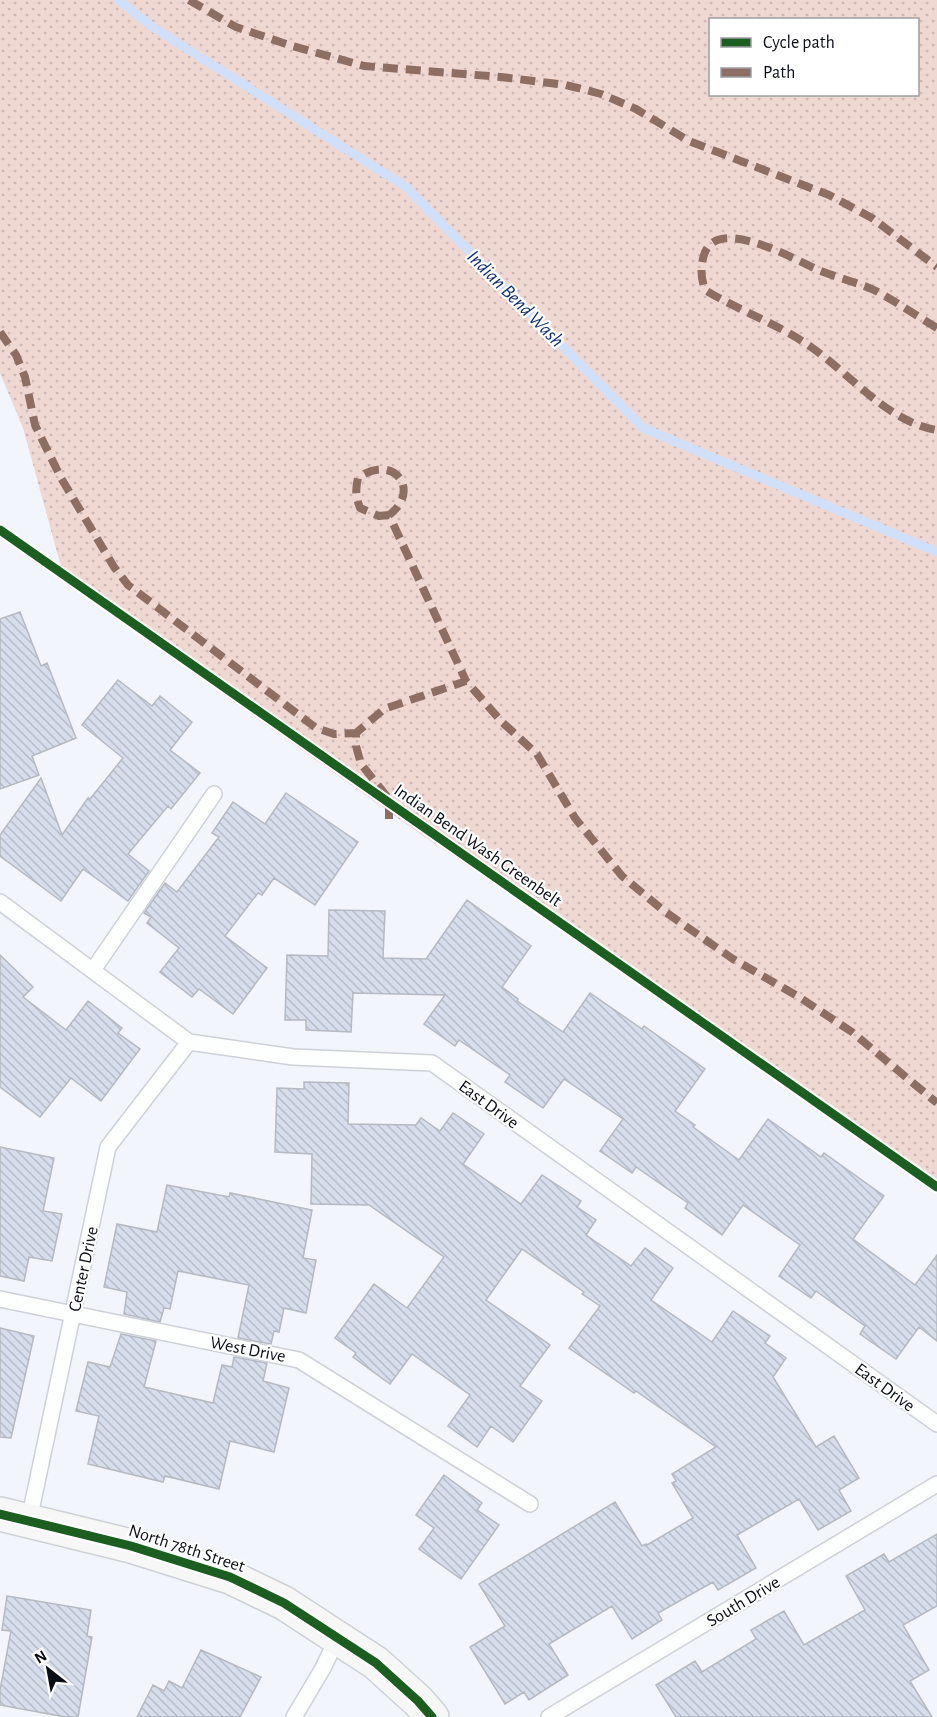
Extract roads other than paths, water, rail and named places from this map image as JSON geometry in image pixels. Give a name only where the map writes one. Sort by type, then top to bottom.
[{"type":"street","name":"North 78th Street","points":[[14,1517],[131,1546],[230,1577],[284,1603],[376,1663],[432,1717]]},
{"type":"lane","points":[[93,970],[214,794]]},
{"type":"lane","name":"East Drive","points":[[0,902],[189,1042],[293,1057],[432,1063],[937,1424]]},
{"type":"lane","name":"Center Drive","points":[[14,1517],[73,1314],[108,1147],[189,1042]]},
{"type":"lane","name":"West Drive","points":[[0,1299],[299,1359],[530,1504]]},
{"type":"lane","name":"South Drive","points":[[549,1717],[937,1484]]},
{"type":"lane","points":[[294,1717],[338,1639]]},
{"type":"waterway","name":"Indian Bend Wash","points":[[118,0],[154,28],[406,187],[643,428],[937,552]]}]
